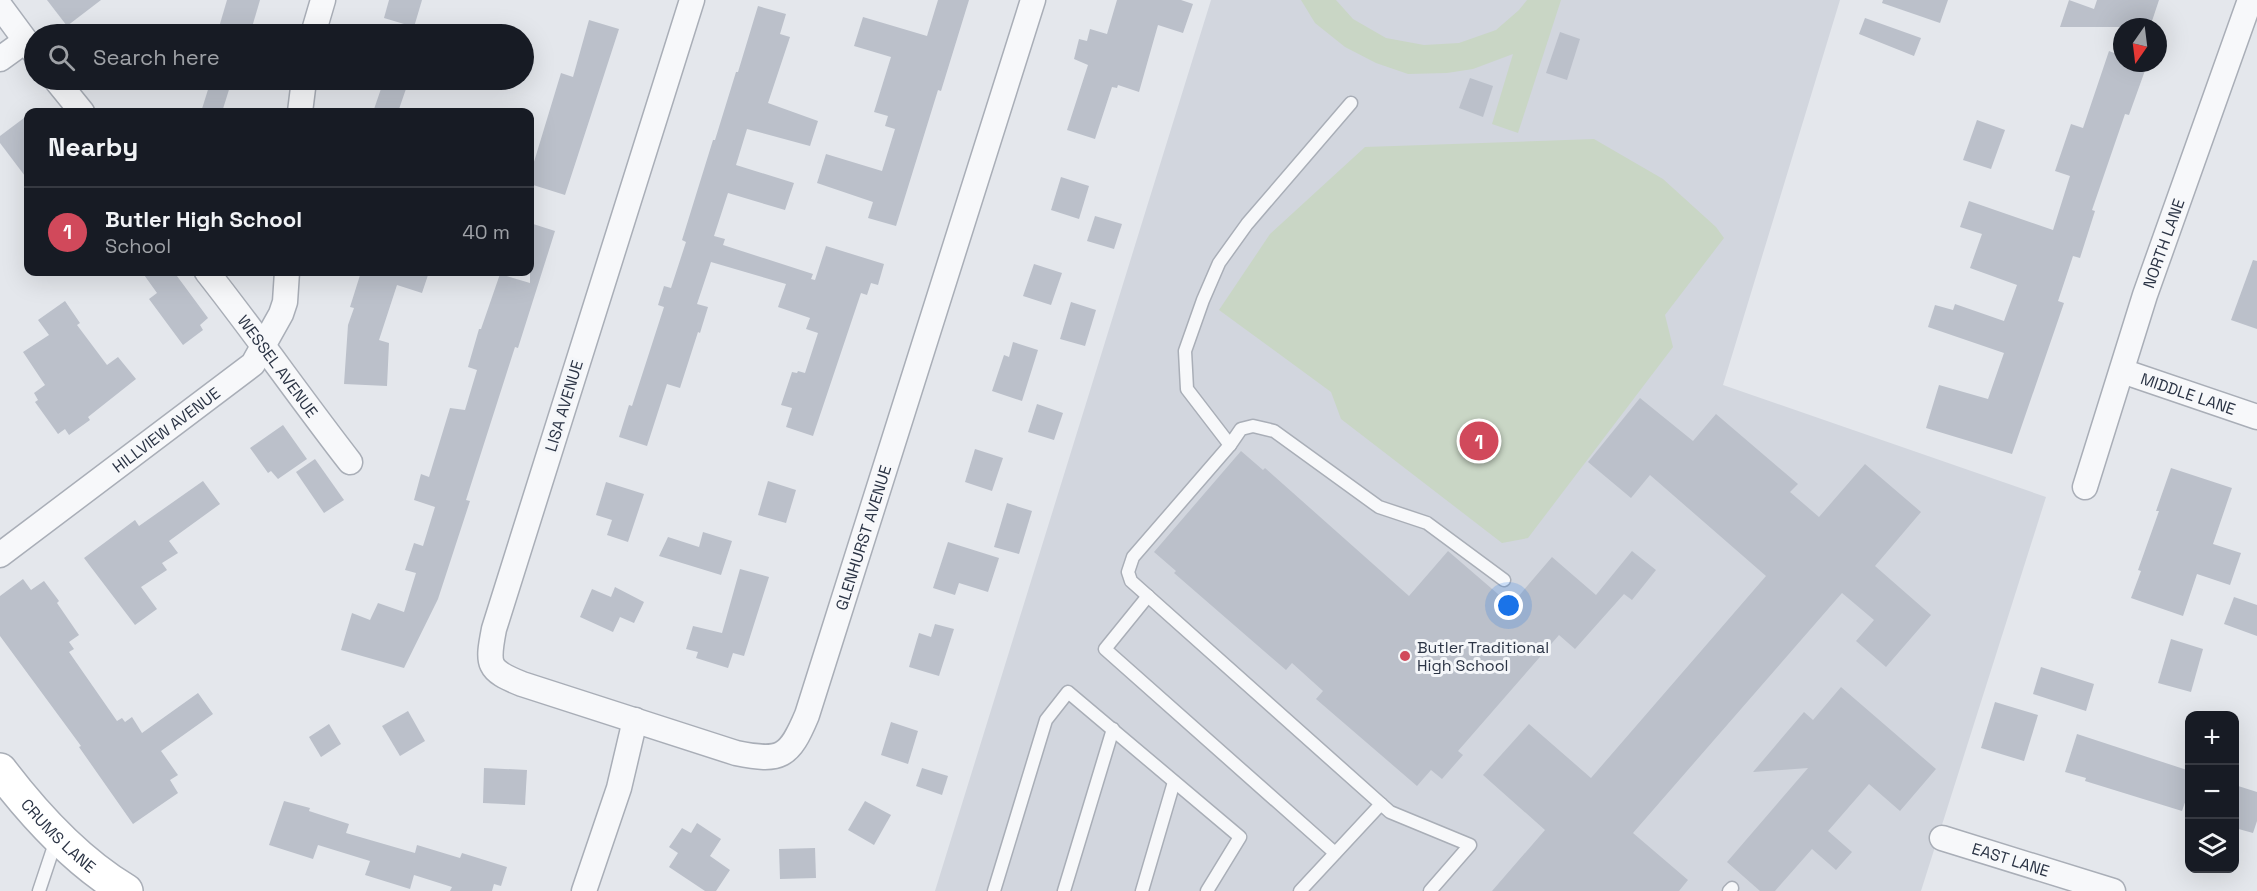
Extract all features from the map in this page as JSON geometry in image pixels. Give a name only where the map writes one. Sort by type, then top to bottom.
[{"type":"main road","name":"CRUMS LANE","points":[[0,770],[21,798],[57,836],[91,868],[126,891]]},
{"type":"street","points":[[316,24],[323,0]]},
{"type":"street","name":"LISA AVENUE","points":[[635,720],[505,677],[492,668],[491,643],[692,0]]},
{"type":"street","name":"GLENHURST AVENUE","points":[[635,720],[736,753],[756,757],[776,757],[786,753],[798,736],[825,659],[1033,0]]},
{"type":"street","name":"NORTH LANE","points":[[2085,487],[2145,296],[2250,0]]},
{"type":"street","points":[[0,6],[24,39]]},
{"type":"street","points":[[0,59],[24,49]]},
{"type":"street","points":[[64,90],[79,108]]},
{"type":"street","points":[[300,108],[303,90]]},
{"type":"street","name":"WESSEL AVENUE","points":[[210,276],[264,344],[350,462]]},
{"type":"street","name":"HILLVIEW AVENUE","points":[[0,555],[253,364],[281,314],[285,302],[287,276]]},
{"type":"street","name":"MIDDLE LANE","points":[[2122,371],[2257,417]]},
{"type":"street","points":[[584,891],[619,788],[635,720]]},
{"type":"street","name":"EAST LANE","points":[[1942,838],[2113,891]]},
{"type":"lane","points":[[1230,445],[1187,389],[1185,351],[1203,300],[1219,263],[1247,224],[1351,104]]},
{"type":"lane","points":[[1430,891],[1470,845],[1390,812],[1131,581],[1128,572],[1132,557],[1230,445],[1241,429],[1253,426],[1274,431],[1379,507],[1427,523],[1504,580]]},
{"type":"lane","points":[[1148,596],[1105,649],[1335,853]]},
{"type":"lane","points":[[994,891],[1046,720],[1068,692],[1240,837],[1207,891]]},
{"type":"lane","points":[[1064,891],[1113,729]]},
{"type":"lane","points":[[1142,891],[1174,782]]},
{"type":"lane","points":[[1300,891],[1382,804]]},
{"type":"lane","points":[[39,891],[57,836]]},
{"type":"shaded area","points":[[1211,0],[1840,0],[1723,385],[2046,497],[1921,891],[935,891]]},
{"type":"green space","points":[[1301,0],[1336,0],[1353,19],[1386,38],[1424,45],[1459,43],[1496,30],[1527,0],[1561,0],[1518,133],[1492,124],[1513,54],[1473,69],[1447,73],[1408,74],[1376,63],[1345,47],[1315,23]]},
{"type":"green space","points":[[1594,139],[1663,179],[1716,227],[1724,238],[1665,315],[1673,347],[1528,538],[1502,543],[1341,419],[1331,392],[1219,310],[1270,234],[1365,147]]},
{"type":"building","points":[[47,0],[101,0],[70,24],[65,24]]},
{"type":"building","points":[[227,0],[260,0],[253,24],[220,24]]},
{"type":"building","points":[[389,0],[422,0],[415,24],[404,24],[384,18]]},
{"type":"building","points":[[938,0],[969,0],[941,91],[938,90],[896,226],[868,218],[873,202],[817,183],[826,154],[882,171],[895,129],[885,126],[888,116],[874,112],[891,57],[854,46],[863,17],[927,36]]},
{"type":"building","points":[[1117,0],[1181,0],[1193,4],[1183,33],[1158,25],[1139,92],[1118,85],[1117,88],[1112,87],[1095,139],[1067,130],[1088,65],[1074,59],[1079,39],[1087,41],[1090,29],[1107,34]]},
{"type":"building","points":[[1883,0],[1948,0],[1940,23],[1882,3]]},
{"type":"building","points":[[2069,0],[2094,9],[2097,0],[2159,0],[2153,18],[2113,18],[2113,27],[2060,27]]},
{"type":"building","points":[[758,6],[786,14],[780,34],[790,37],[768,103],[818,121],[810,146],[747,129],[736,165],[794,183],[785,210],[728,193],[714,236],[725,239],[723,245],[813,274],[811,279],[815,280],[826,246],[884,264],[878,285],[871,283],[867,295],[861,293],[813,436],[786,427],[792,408],[781,405],[792,372],[805,373],[818,333],[806,329],[810,318],[778,307],[786,284],[711,262],[697,304],[708,307],[700,333],[698,332],[680,388],[667,384],[647,446],[619,437],[629,405],[632,406],[664,307],[658,305],[664,286],[671,288],[686,242],[682,240]]},
{"type":"building","points":[[1865,18],[1921,38],[1914,56],[1859,34]]},
{"type":"building","points":[[589,20],[619,29],[565,195],[534,185],[534,162],[561,73],[573,77]]},
{"type":"building","points":[[1560,32],[1580,39],[1567,80],[1546,73]]},
{"type":"building","points":[[2109,51],[2113,53],[2113,72],[2144,72],[2129,115],[2125,114],[2092,210],[2095,211],[2080,258],[2073,256],[2058,301],[2064,303],[2012,454],[1926,428],[1939,385],[1988,399],[2004,353],[1928,327],[1935,305],[1953,310],[1955,304],[2004,321],[2017,285],[1970,268],[1982,234],[1960,227],[1969,201],[2053,230],[2070,176],[2055,171],[2071,124],[2083,128]]},
{"type":"building","points":[[1470,78],[1493,86],[1483,117],[1459,108]]},
{"type":"building","points":[[208,90],[229,90],[223,108],[202,108]]},
{"type":"building","points":[[381,90],[406,90],[399,108],[374,108]]},
{"type":"building","points":[[24,118],[24,175],[0,143],[0,136]]},
{"type":"building","points":[[1977,120],[2005,130],[1991,169],[1963,160]]},
{"type":"building","points":[[1061,177],[1089,186],[1079,219],[1051,210]]},
{"type":"building","points":[[1095,216],[1122,224],[1114,249],[1087,241]]},
{"type":"building","points":[[534,224],[555,231],[466,500],[470,501],[438,599],[404,668],[341,650],[352,613],[370,620],[378,603],[404,612],[416,573],[405,570],[414,543],[423,546],[435,507],[414,500],[421,474],[429,477],[450,408],[465,410],[477,370],[468,367],[479,329],[481,329],[499,276],[530,283],[530,276],[534,276]]},
{"type":"building","points":[[2253,260],[2257,261],[2257,329],[2231,320]]},
{"type":"building","points":[[1034,264],[1062,273],[1051,305],[1023,296]]},
{"type":"building","points":[[145,276],[177,276],[208,318],[200,325],[203,330],[183,345],[149,299],[157,293]]},
{"type":"building","points":[[360,276],[428,276],[422,293],[397,285],[379,340],[389,343],[387,386],[344,384],[348,325],[354,308],[350,307]]},
{"type":"building","points":[[65,301],[80,323],[77,325],[107,365],[118,357],[136,379],[88,417],[90,420],[69,435],[65,429],[58,434],[35,402],[38,400],[34,393],[45,385],[23,352],[49,335],[38,320]]},
{"type":"building","points":[[1071,302],[1096,310],[1085,346],[1060,339]]},
{"type":"building","points":[[1013,342],[1038,350],[1022,401],[992,391],[1004,355],[1009,357]]},
{"type":"building","points":[[1640,398],[1693,441],[1716,414],[1798,484],[1790,492],[1819,517],[1865,464],[1921,512],[1875,566],[1931,615],[1886,667],[1856,641],[1874,620],[1842,593],[1633,833],[1688,880],[1679,891],[1492,891],[1545,830],[1483,775],[1529,724],[1591,778],[1766,576],[1650,475],[1631,498],[1588,462]]},
{"type":"building","points":[[1037,404],[1063,413],[1054,440],[1028,432]]},
{"type":"building","points":[[283,425],[307,459],[278,479],[271,471],[268,473],[250,448]]},
{"type":"building","points":[[975,449],[1003,458],[992,491],[965,482]]},
{"type":"building","points":[[1241,451],[1263,470],[1265,468],[1409,596],[1448,551],[1520,613],[1517,598],[1552,557],[1596,595],[1632,551],[1656,570],[1632,600],[1624,594],[1575,649],[1559,635],[1458,751],[1463,755],[1442,779],[1431,770],[1417,786],[1316,699],[1323,691],[1292,663],[1286,670],[1174,573],[1176,571],[1154,552]]},
{"type":"building","points":[[315,459],[344,500],[324,513],[296,472]]},
{"type":"building","points":[[2171,468],[2232,488],[2213,544],[2241,553],[2230,585],[2197,574],[2183,616],[2131,598]]},
{"type":"building","points":[[203,481],[220,504],[169,541],[178,553],[162,563],[167,570],[141,587],[157,609],[135,625],[84,558],[135,520],[139,526]]},
{"type":"building","points":[[768,481],[796,490],[786,523],[758,515]]},
{"type":"building","points":[[606,482],[644,494],[628,542],[607,535],[612,520],[596,515]]},
{"type":"building","points":[[1007,503],[1032,511],[1019,554],[994,547]]},
{"type":"building","points":[[703,532],[732,541],[721,575],[659,556],[668,537],[699,547]]},
{"type":"building","points":[[948,542],[999,558],[988,592],[959,583],[955,595],[933,588]]},
{"type":"building","points":[[740,569],[769,577],[744,656],[733,653],[728,668],[696,658],[698,652],[686,649],[693,626],[722,633]]},
{"type":"building","points":[[23,579],[31,590],[44,581],[59,601],[57,603],[79,635],[69,642],[74,649],[69,652],[117,721],[122,718],[125,722],[132,717],[142,733],[198,693],[213,714],[161,751],[178,775],[170,780],[178,793],[133,824],[79,747],[81,746],[0,636],[0,596]]},
{"type":"building","points":[[615,587],[644,602],[634,623],[620,617],[613,632],[580,617],[592,589],[611,597]]},
{"type":"building","points":[[2234,597],[2257,605],[2257,636],[2224,624]]},
{"type":"building","points":[[935,624],[954,629],[939,676],[909,667],[919,633],[931,637]]},
{"type":"building","points":[[2171,639],[2203,649],[2191,692],[2158,683]]},
{"type":"building","points":[[2041,667],[2094,684],[2086,711],[2033,694]]},
{"type":"building","points":[[1841,687],[1936,769],[1900,811],[1869,784],[1828,831],[1852,852],[1836,870],[1812,849],[1775,891],[1760,891],[1727,862],[1808,768],[1753,772],[1804,712],[1813,720]]},
{"type":"building","points":[[1995,702],[2038,715],[2024,761],[1981,748]]},
{"type":"building","points":[[408,711],[425,741],[400,756],[382,726]]},
{"type":"building","points":[[891,722],[918,731],[908,764],[881,755]]},
{"type":"building","points":[[329,724],[341,744],[321,757],[309,737]]},
{"type":"building","points":[[2077,734],[2185,769],[2185,802],[2182,811],[2085,781],[2086,778],[2065,772]]},
{"type":"building","points":[[484,768],[527,770],[525,805],[483,803]]},
{"type":"building","points":[[922,768],[948,776],[942,795],[916,786]]},
{"type":"building","points":[[2239,786],[2257,792],[2257,821],[2253,833],[2239,829]]},
{"type":"building","points":[[284,801],[310,808],[309,811],[349,824],[346,833],[415,853],[417,845],[460,858],[462,853],[507,867],[501,886],[494,884],[492,891],[450,891],[452,887],[414,875],[410,889],[365,875],[370,861],[318,845],[313,859],[269,845]]},
{"type":"building","points":[[865,801],[891,815],[874,845],[848,830]]},
{"type":"building","points":[[697,823],[721,839],[710,856],[730,870],[716,891],[705,891],[669,867],[678,853],[669,847],[682,828],[691,833]]},
{"type":"building","points":[[815,848],[816,878],[780,879],[779,849]]},
{"type":"place","name":"Butler High School","points":[[1479,441]]},
{"type":"place","name":"Butler Traditional High School","points":[[1405,656]]}]
